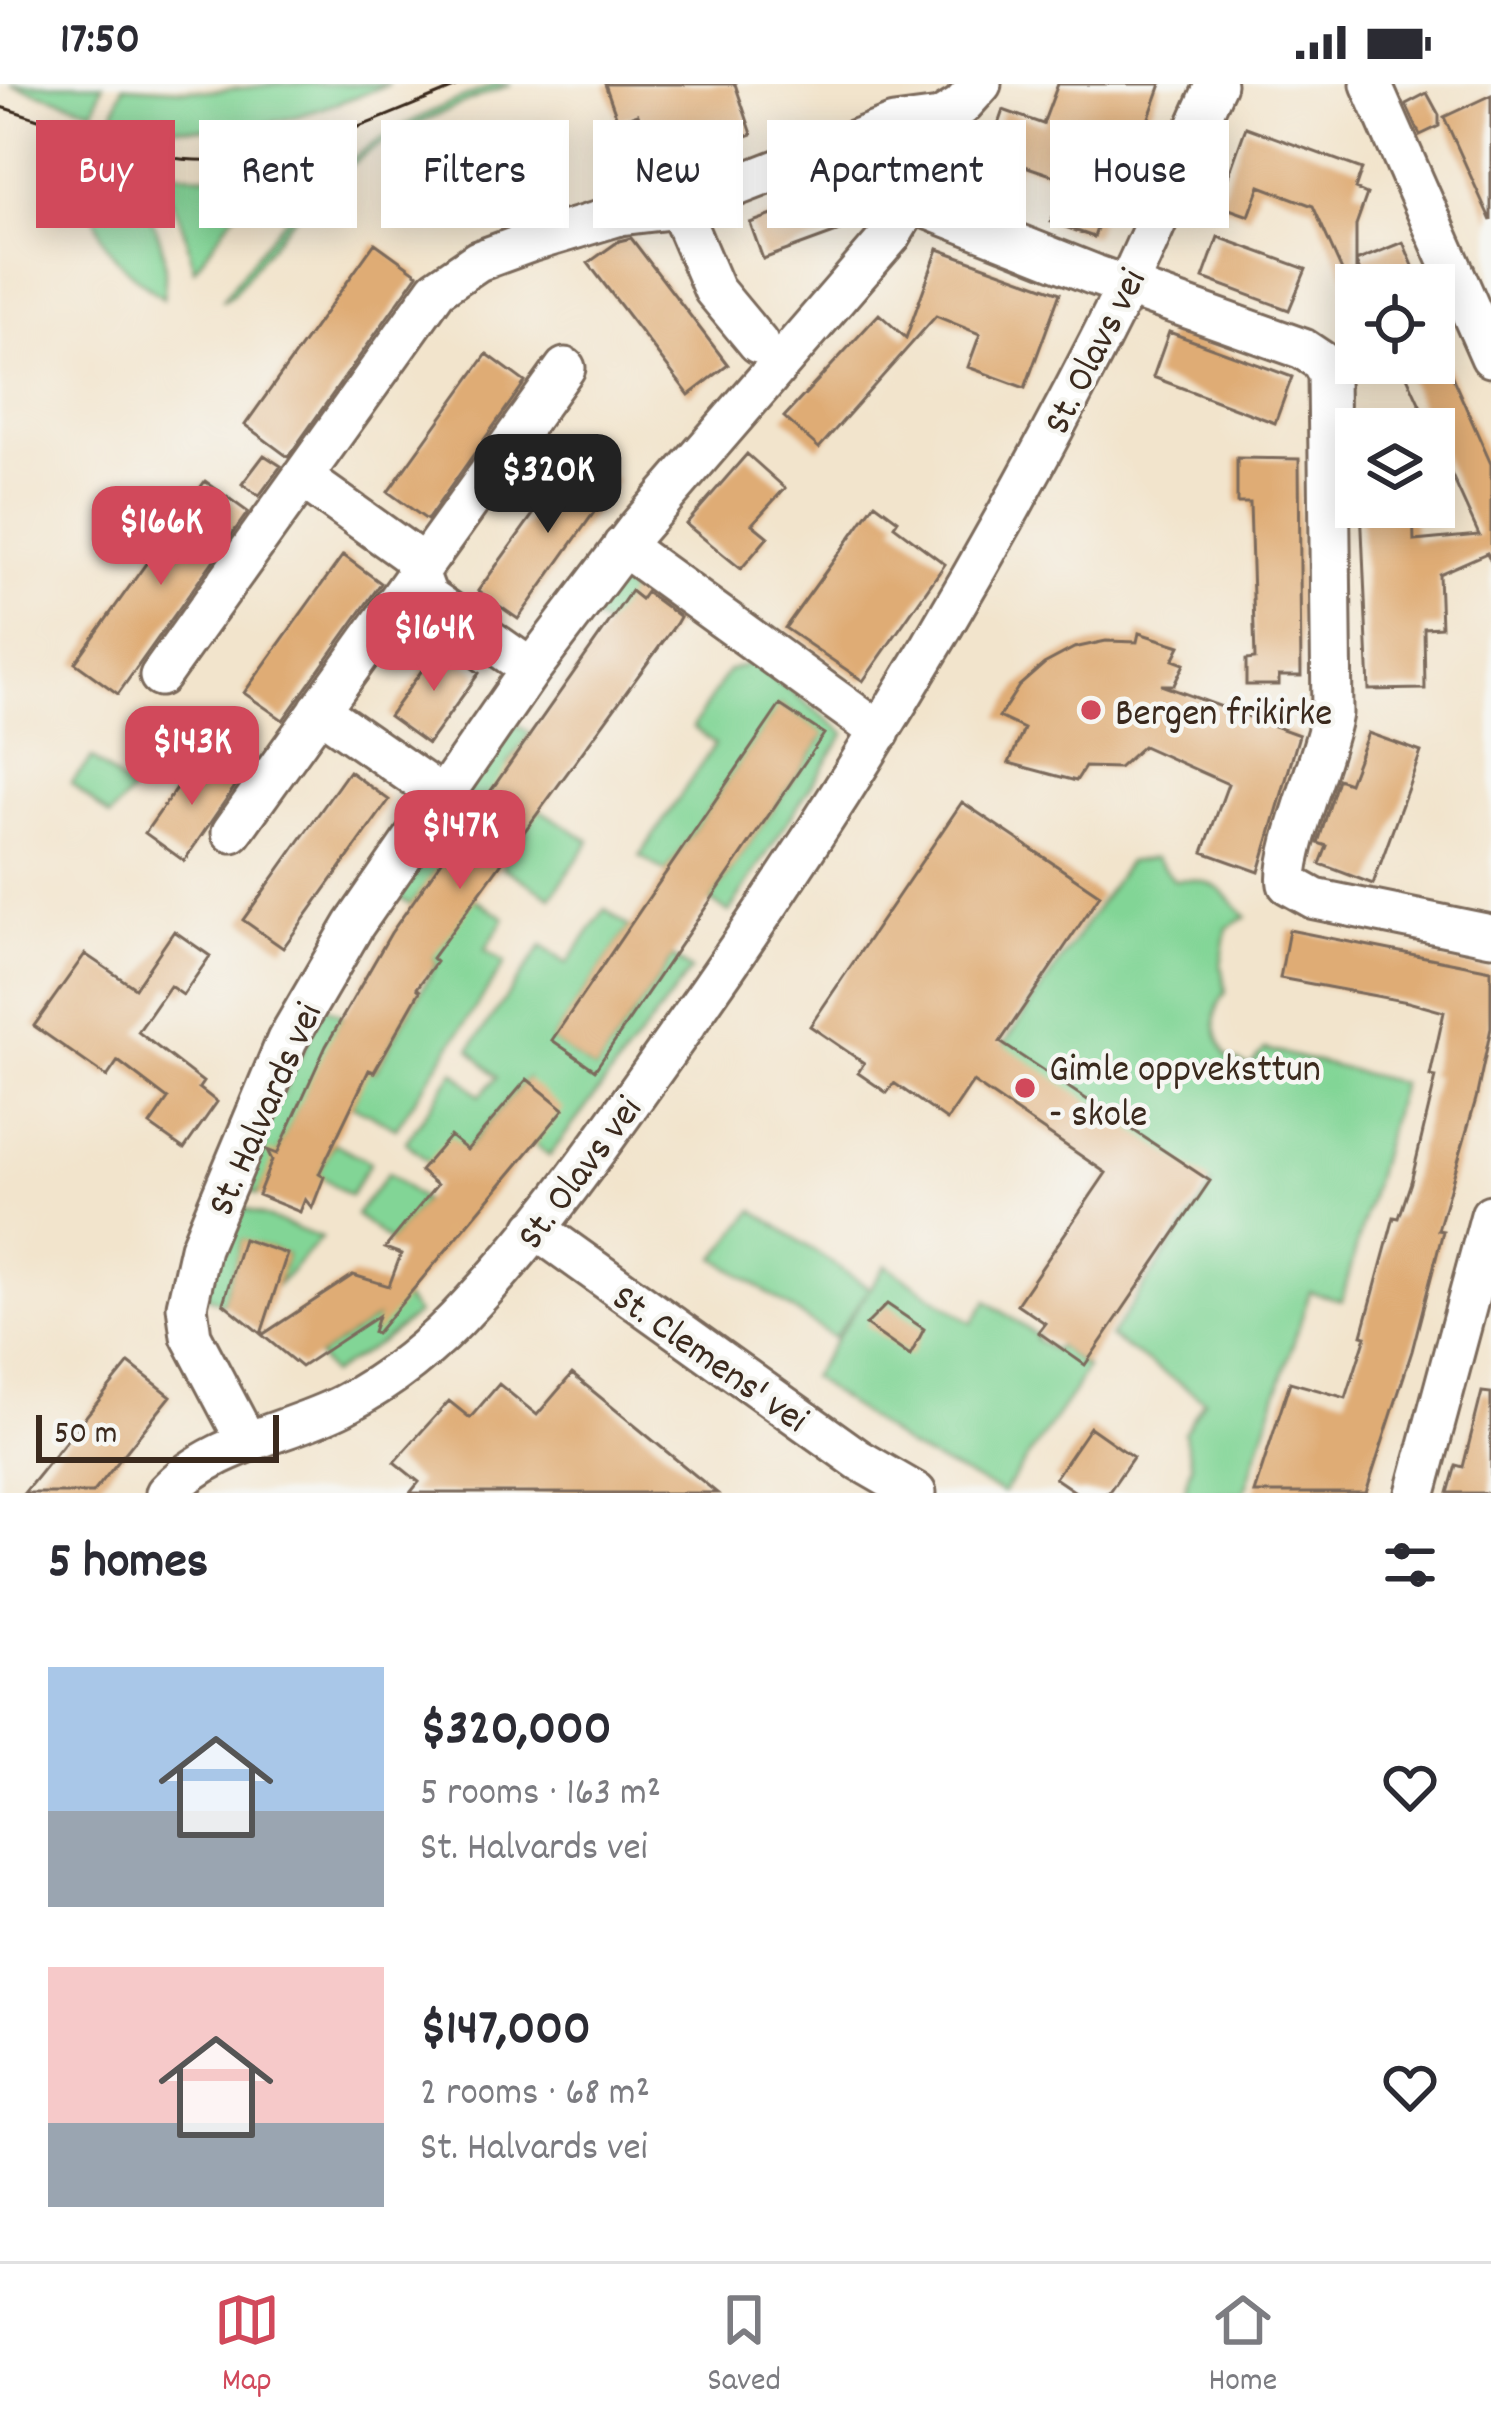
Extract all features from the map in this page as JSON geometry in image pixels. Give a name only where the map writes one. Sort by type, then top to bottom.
[{"type":"street","name":"St. Halvards vei","points":[[743,183],[894,125],[940,119],[961,106],[981,84]]},
{"type":"street","name":"St. Olavs vei","points":[[166,1493],[188,1472],[246,1440],[341,1406],[394,1374],[470,1306],[631,1101],[753,930],[880,732],[1019,492],[1127,286],[1216,84]]},
{"type":"street","points":[[1371,84],[1491,357]]},
{"type":"street","name":"St. Halvards vei","points":[[160,676],[437,289],[478,260],[593,223]]},
{"type":"street","points":[[688,228],[714,290],[758,343]]},
{"type":"street","name":"St. Halvards vei","points":[[246,1440],[190,1336],[187,1306],[200,1248],[287,1040],[354,925],[530,668],[623,546],[895,228]]},
{"type":"street","points":[[977,228],[1303,349],[1321,361],[1328,374],[1331,713],[1320,767],[1287,862],[1288,884],[1315,899],[1491,934]]},
{"type":"street","points":[[232,832],[565,368]]},
{"type":"street","points":[[303,478],[412,556],[427,596],[530,668]]},
{"type":"street","points":[[623,546],[880,732]]},
{"type":"street","points":[[320,710],[441,795]]},
{"type":"street","points":[[1416,1493],[1491,1215]]},
{"type":"street","name":"St. Clemens' vei","points":[[535,1228],[898,1489]]},
{"type":"green space","points":[[10,84],[103,84],[94,110]]},
{"type":"green space","points":[[281,84],[389,84],[281,120],[199,120],[199,128],[175,126],[175,120],[113,115],[123,86],[212,91]]},
{"type":"green space","points":[[496,84],[511,84],[426,120],[414,120]]},
{"type":"green space","points":[[381,139],[381,145],[357,160],[357,155]]},
{"type":"green space","points":[[175,172],[199,176],[199,228],[224,228],[194,270],[188,243],[175,208]]},
{"type":"green space","points":[[98,228],[155,228],[164,257],[163,298],[130,272]]},
{"type":"green space","points":[[279,228],[286,228],[222,301]]},
{"type":"green space","points":[[613,581],[631,592],[608,628],[589,616]]},
{"type":"green space","points":[[753,662],[845,733],[729,912],[710,901],[824,735],[781,705],[666,872],[640,856],[715,744],[693,727],[728,671]]},
{"type":"green space","points":[[513,723],[530,733],[507,766],[532,784],[540,810],[590,841],[551,897],[502,867],[527,832],[483,801],[458,835],[442,822]]},
{"type":"green space","points":[[92,758],[132,792],[110,817],[71,783]]},
{"type":"green space","points":[[421,850],[440,864],[411,905],[392,893]]},
{"type":"green space","points":[[1155,858],[1174,880],[1199,880],[1216,887],[1246,917],[1227,928],[1221,965],[1226,992],[1217,1008],[1216,1024],[1227,1057],[1250,1066],[1265,1049],[1401,1083],[1342,1300],[1310,1292],[1244,1493],[1184,1493],[1192,1465],[1184,1433],[1204,1400],[1110,1337],[1212,1186],[1003,1046],[1128,862]]},
{"type":"green space","points":[[473,898],[505,918],[485,950],[505,963],[396,1128],[352,1105],[367,1069],[375,1072],[437,963],[431,958]]},
{"type":"green space","points":[[605,909],[629,927],[552,1040],[595,1070],[673,957],[691,970],[549,1156],[534,1144],[527,1079],[444,1176],[406,1142],[454,1071],[480,1096],[497,1077],[470,1049],[542,946],[567,964]]},
{"type":"green space","points":[[324,1006],[343,1016],[258,1195],[239,1185]]},
{"type":"green space","points":[[334,1143],[370,1162],[350,1196],[318,1174]]},
{"type":"green space","points":[[388,1173],[424,1201],[390,1242],[356,1215]]},
{"type":"green space","points":[[232,1204],[321,1238],[276,1287],[287,1254],[243,1240],[223,1303],[204,1295]]},
{"type":"green space","points":[[754,1210],[870,1289],[886,1265],[972,1323],[987,1301],[1035,1339],[1054,1351],[1058,1346],[1086,1367],[1003,1493],[909,1448],[811,1377],[868,1291],[834,1338],[716,1258]]},
{"type":"green space","points":[[405,1299],[417,1314],[330,1374],[318,1356]]},
{"type":"building","points":[[605,84],[735,84],[752,134],[743,137],[743,120],[640,120],[638,114],[618,120]]},
{"type":"building","points":[[1058,84],[1161,84],[1148,120],[1050,120],[1050,175],[1026,166],[1026,120],[1000,120],[1003,110],[1043,124]]},
{"type":"building","points":[[1427,93],[1439,115],[1439,126],[1420,135],[1406,104]]},
{"type":"building","points":[[1491,95],[1491,221],[1444,117]]},
{"type":"building","points":[[1246,127],[1362,169],[1355,189],[1367,194],[1356,225],[1356,261],[1403,242],[1412,264],[1339,264],[1313,206],[1260,186],[1249,216],[1229,209],[1229,174]]},
{"type":"building","points":[[767,217],[767,228],[848,228],[763,259],[750,223]]},
{"type":"building","points":[[1068,228],[1097,228],[1094,237]]},
{"type":"building","points":[[1218,237],[1306,269],[1289,310],[1203,278]]},
{"type":"building","points":[[631,238],[728,365],[689,395],[588,263]]},
{"type":"building","points":[[375,243],[418,274],[288,457],[245,425]]},
{"type":"building","points":[[938,249],[1060,293],[1025,388],[968,367],[980,334],[936,316],[819,448],[784,417],[879,314],[906,338]]},
{"type":"building","points":[[1169,332],[1292,377],[1275,423],[1153,377]]},
{"type":"building","points":[[487,354],[525,382],[427,520],[388,492]]},
{"type":"building","points":[[1455,383],[1491,464],[1491,561],[1487,553],[1439,574],[1441,627],[1424,628],[1425,689],[1369,690],[1362,528],[1414,528],[1414,541],[1479,535],[1455,482],[1455,408],[1421,408],[1411,384]]},
{"type":"building","points":[[578,452],[617,480],[518,619],[478,591]]},
{"type":"building","points":[[747,454],[785,488],[752,524],[768,537],[741,569],[686,524]]},
{"type":"building","points":[[264,455],[281,466],[259,496],[242,484]]},
{"type":"building","points":[[1237,458],[1299,459],[1301,676],[1279,676],[1279,685],[1246,685],[1246,660],[1255,659],[1250,503],[1237,503]]},
{"type":"building","points":[[205,481],[248,512],[118,694],[75,663]]},
{"type":"building","points":[[875,503],[898,520],[894,526],[945,564],[863,681],[785,628]]},
{"type":"building","points":[[343,555],[381,583],[283,720],[244,693]]},
{"type":"building","points":[[631,591],[641,599],[646,592],[680,617],[676,624],[432,958],[436,962],[417,988],[420,991],[374,1072],[369,1070],[319,1174],[324,1177],[312,1208],[305,1199],[300,1212],[258,1195],[272,1160],[267,1150],[277,1154],[326,1046],[391,933]]},
{"type":"building","points":[[1139,633],[1180,646],[1173,660],[1184,664],[1174,685],[1161,685],[1299,735],[1259,872],[1203,852],[1228,784],[1143,746],[1119,768],[1085,767],[1076,781],[1009,763],[1024,729],[999,717],[1019,686],[1044,664],[1074,648],[1106,641],[1137,642]]},
{"type":"building","points":[[440,645],[479,673],[428,744],[389,716]]},
{"type":"building","points":[[780,705],[824,734],[595,1070],[552,1040]]},
{"type":"building","points":[[1368,733],[1421,752],[1373,884],[1320,864],[1327,846],[1318,843],[1338,779],[1349,783]]},
{"type":"building","points":[[200,755],[238,782],[184,861],[145,833]]},
{"type":"building","points":[[349,771],[389,800],[283,948],[243,920]]},
{"type":"building","name":"Gimle oppveksttun - skole","points":[[962,802],[1100,895],[1000,1042],[1210,1181],[1085,1365],[1038,1332],[1045,1323],[1017,1304],[1106,1173],[973,1082],[947,1120],[894,1083],[887,1093],[858,1073],[864,1063],[810,1026]]},
{"type":"building","points":[[1289,930],[1491,970],[1491,1028],[1476,1099],[1438,1230],[1443,1231],[1412,1351],[1366,1493],[1254,1493],[1290,1382],[1346,1398],[1394,1217],[1399,1218],[1411,1182],[1436,1077],[1430,1076],[1444,1012],[1280,978]]},
{"type":"building","points":[[174,931],[210,956],[183,995],[170,986],[138,1032],[203,1082],[199,1088],[217,1102],[184,1149],[150,1125],[168,1099],[118,1061],[107,1077],[34,1026],[85,954],[135,988]]},
{"type":"building","points":[[527,1079],[564,1109],[376,1334],[378,1316],[301,1367],[262,1335],[353,1275],[389,1286],[401,1254],[385,1248],[437,1185],[420,1171],[450,1136],[467,1150]]},
{"type":"building","points":[[243,1239],[287,1254],[261,1334],[223,1303]]},
{"type":"building","points":[[887,1304],[924,1329],[910,1356],[866,1325]]},
{"type":"building","points":[[129,1363],[171,1396],[93,1493],[24,1493]]},
{"type":"building","points":[[572,1374],[717,1493],[410,1493],[419,1482],[394,1462],[449,1401],[470,1418],[499,1384],[537,1415]]},
{"type":"building","points":[[1482,1392],[1491,1393],[1491,1493],[1448,1493],[1456,1465],[1463,1467]]},
{"type":"building","points":[[1090,1427],[1133,1457],[1108,1493],[1077,1493],[1055,1478]]},
{"type":"tram line","points":[[0,107],[140,152],[200,160],[239,159],[316,142],[464,84]]},
{"type":"place","name":"Bergen frikirke","points":[[1091,710]]},
{"type":"place","name":"Gimle oppveksttun - skole","points":[[1025,1088]]}]
